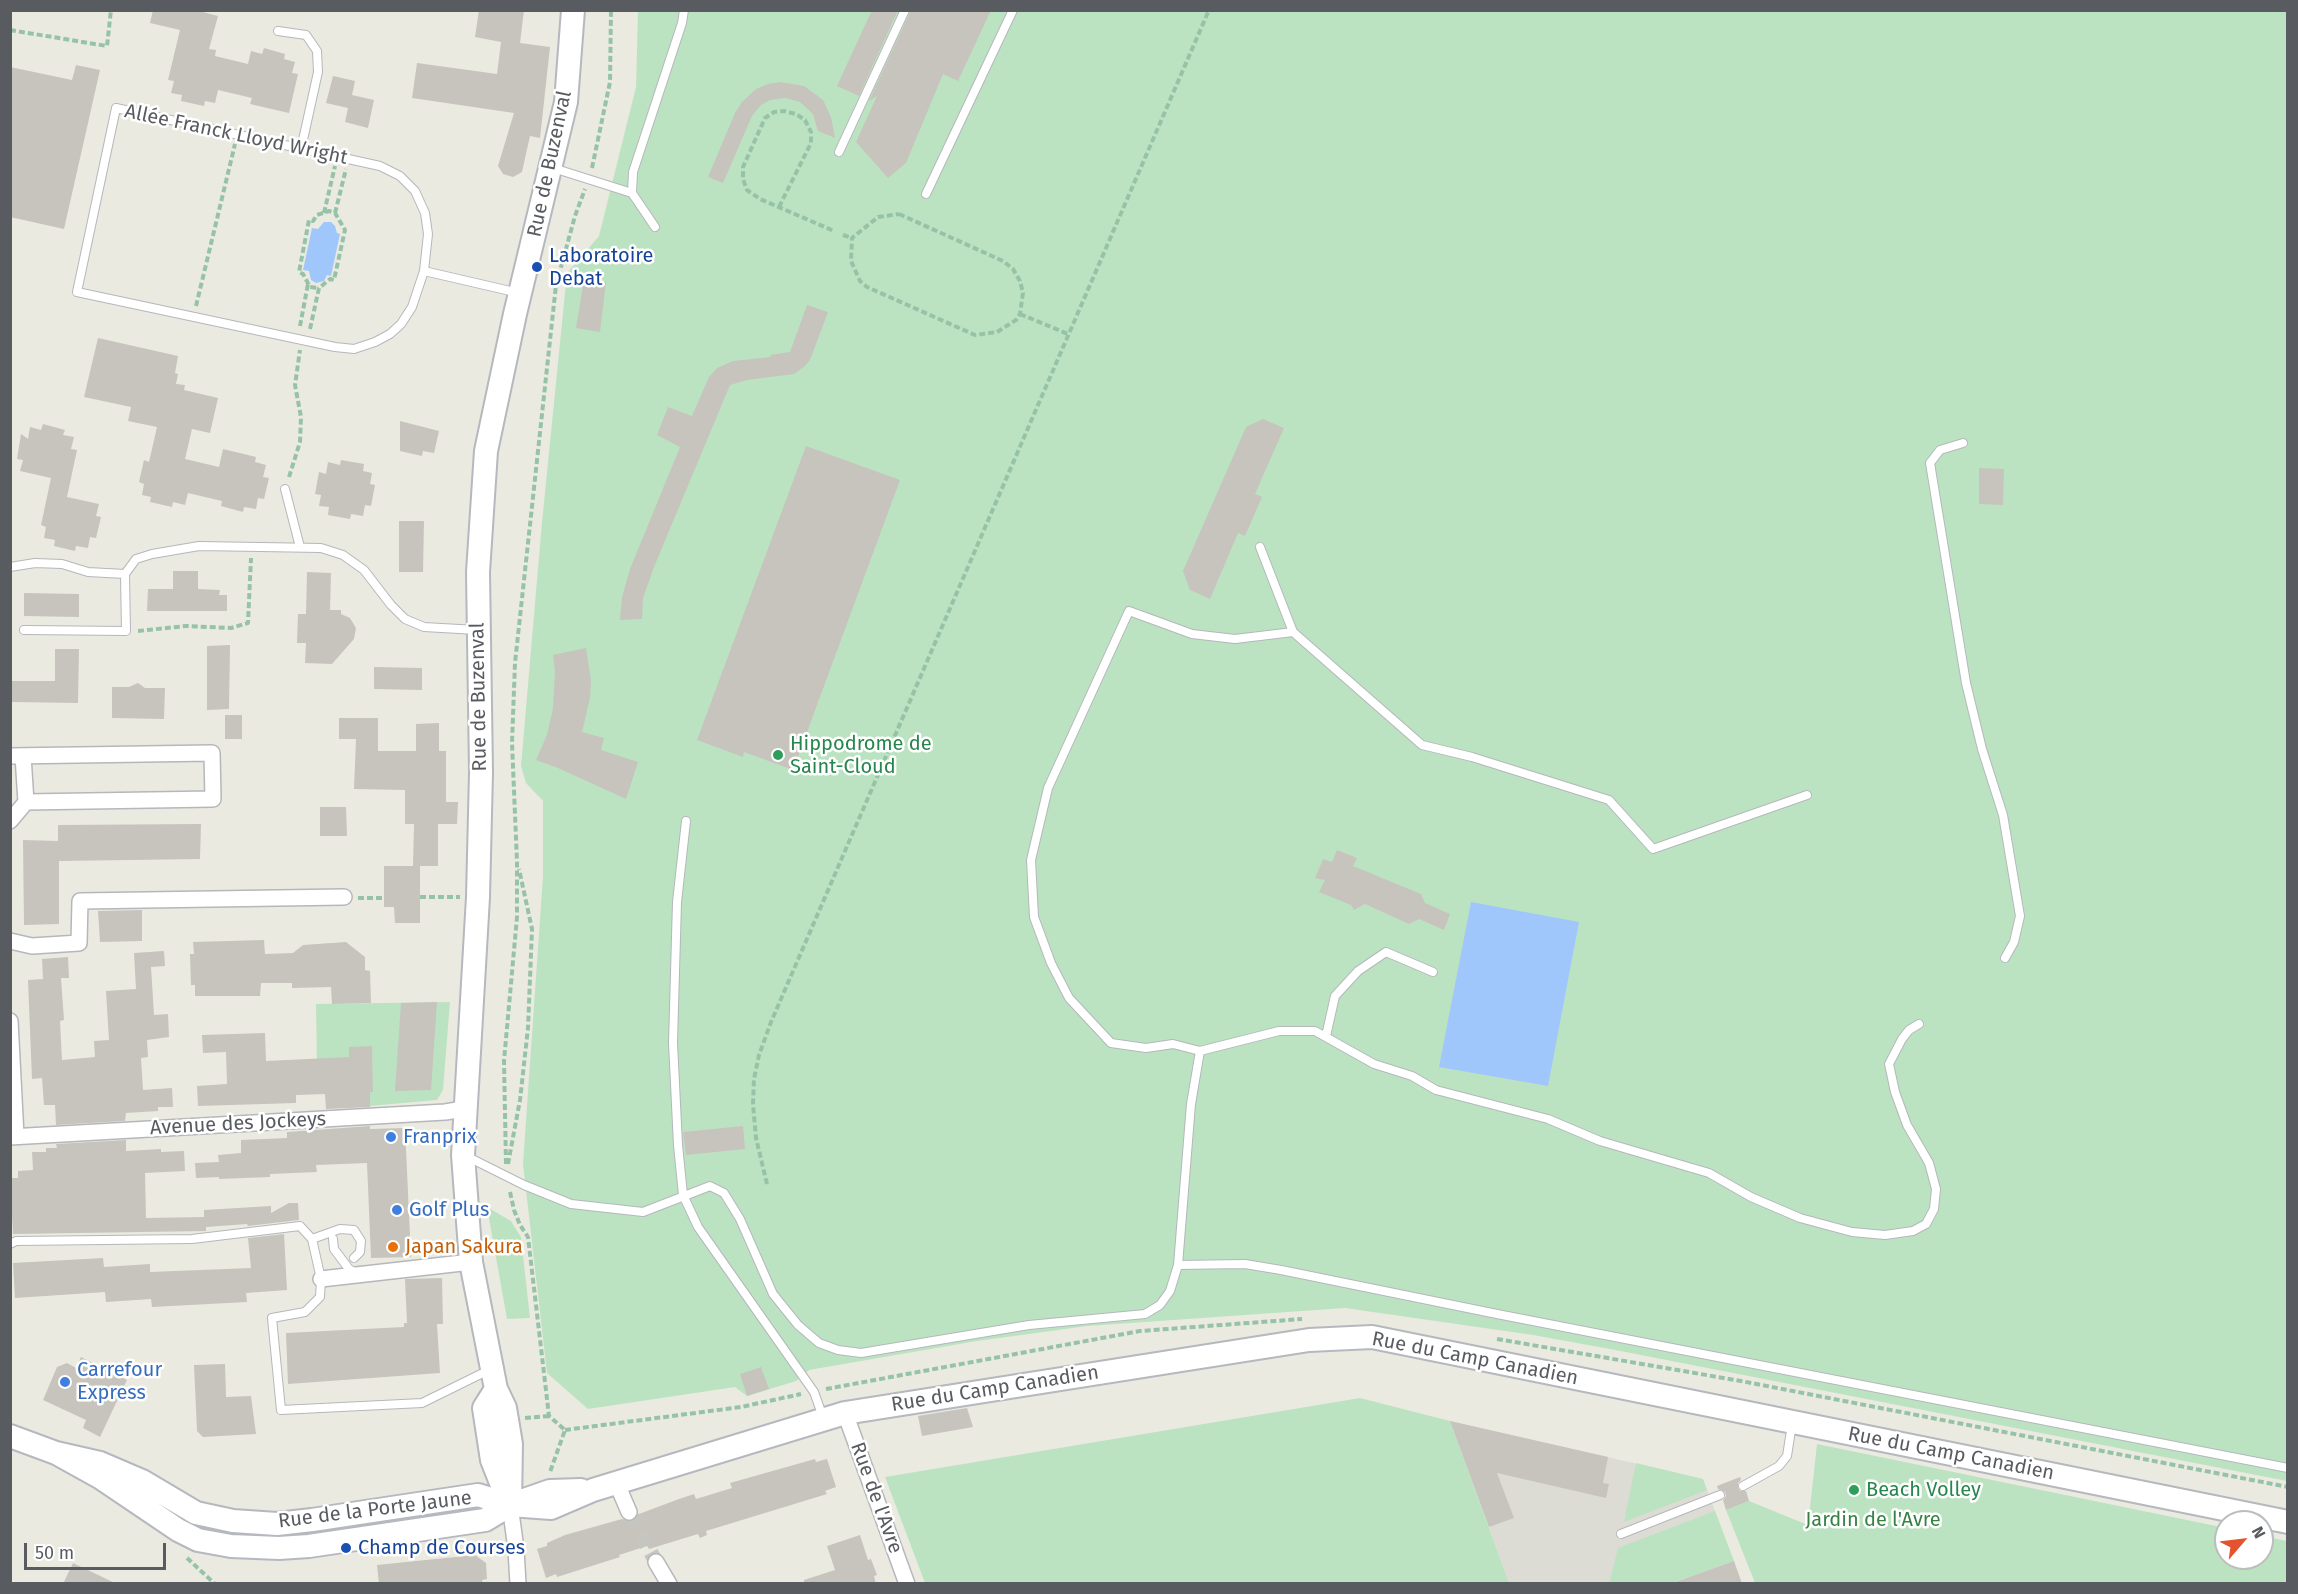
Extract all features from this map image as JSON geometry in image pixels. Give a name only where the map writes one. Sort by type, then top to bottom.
[{"type":"main road","name":"Rue de Buzenval","points":[[510,1505],[511,1443],[505,1408],[494,1379],[471,1262],[463,1155],[478,897],[481,772],[478,572],[486,451],[520,294],[566,102],[573,10]]},
{"type":"main road","name":"Rue du Camp Canadien","points":[[510,1505],[551,1508],[593,1490],[834,1416],[1309,1340],[1372,1337],[2288,1522]]},
{"type":"main road","name":"Rue de la Porte Jaune","points":[[10,1436],[56,1454],[100,1463],[142,1481],[196,1513],[233,1521],[277,1524],[478,1496],[510,1505]]},
{"type":"street","points":[[10,821],[26,802],[213,799],[212,753],[17,756],[26,802]]},
{"type":"street","points":[[10,941],[32,946],[79,943],[80,901],[344,897]]},
{"type":"street","points":[[10,1022],[13,1137]]},
{"type":"street","name":"Avenue des Jockeys","points":[[13,1137],[445,1112],[464,1109]]},
{"type":"street","points":[[321,1280],[471,1262]]},
{"type":"street","name":"Rue de l'Avre","points":[[834,1416],[907,1584]]},
{"type":"street","points":[[617,1484],[629,1512]]},
{"type":"street","name":"Rue de Buzenval","points":[[510,1505],[518,1584]]},
{"type":"street","points":[[656,1562],[669,1584]]},
{"type":"lane","points":[[655,227],[632,193],[633,172],[684,10]]},
{"type":"lane","points":[[839,152],[904,10]]},
{"type":"lane","points":[[926,194],[1013,10]]},
{"type":"lane","points":[[278,31],[306,36],[317,51],[318,72],[301,149]]},
{"type":"lane","name":"Allée Franck Lloyd Wright","points":[[116,108],[237,135],[380,166],[400,176],[415,191],[425,213],[428,234],[423,271],[412,308],[401,324],[390,334],[354,349],[77,292],[116,108]]},
{"type":"lane","points":[[550,167],[632,193]]},
{"type":"lane","points":[[423,271],[520,294]]},
{"type":"lane","points":[[1963,443],[1940,450],[1930,463],[1966,683],[1982,749],[2003,815],[2020,916],[2014,942],[2005,958]]},
{"type":"lane","points":[[285,489],[300,547]]},
{"type":"lane","points":[[24,630],[126,631],[125,574],[136,559],[200,546],[251,545],[321,548],[343,555],[364,570],[405,619],[424,627],[478,630]]},
{"type":"lane","points":[[1260,547],[1293,632],[1422,745],[1472,757],[1609,800],[1653,849],[1807,795]]},
{"type":"lane","points":[[10,567],[35,563],[62,564],[88,572],[125,574]]},
{"type":"lane","points":[[1293,632],[1235,639],[1192,634],[1129,611],[1048,788],[1031,860],[1034,917],[1051,963],[1069,998],[1111,1043],[1146,1048],[1173,1044],[1200,1051],[1279,1031],[1316,1031],[1374,1064],[1412,1077],[1436,1090],[1548,1119],[1600,1140],[1708,1173],[1751,1197],[1800,1218],[1852,1232],[1885,1235],[1913,1231],[1926,1224],[1934,1209],[1936,1189],[1929,1163],[1907,1125],[1894,1092],[1889,1064],[1902,1039],[1909,1030],[1919,1024]]},
{"type":"lane","points":[[686,821],[677,902],[673,1043],[683,1196],[698,1227],[791,1357],[801,1376],[834,1416]]},
{"type":"lane","points":[[1326,1036],[1335,996],[1358,971],[1386,952],[1433,972]]},
{"type":"lane","points":[[463,1155],[571,1204],[643,1212],[710,1186],[724,1193],[740,1219],[772,1293],[798,1325],[819,1343],[838,1350],[861,1353],[1029,1325],[1145,1314],[1160,1305],[1170,1291],[1178,1264],[1191,1104],[1200,1051]]},
{"type":"lane","points":[[10,1244],[16,1241],[192,1239],[300,1226],[312,1239],[321,1280],[320,1297],[305,1312],[272,1318],[281,1410],[423,1403],[494,1379]]},
{"type":"lane","points":[[312,1239],[340,1229],[354,1230],[362,1241],[360,1252],[354,1258]]},
{"type":"lane","points":[[333,1239],[334,1249],[349,1269],[359,1275]]},
{"type":"lane","points":[[1178,1264],[1245,1263],[2288,1468]]},
{"type":"lane","points":[[1743,1486],[1779,1466],[1787,1456],[1793,1423]]},
{"type":"lane","points":[[1621,1534],[1720,1495]]},
{"type":"path","points":[[10,30],[107,46],[111,10]]},
{"type":"path","points":[[611,10],[610,82],[589,180],[575,216],[556,285],[516,651],[512,743],[517,917],[504,1061],[506,1176],[514,1210],[528,1237],[549,1416],[565,1430],[741,1407],[837,1387]]},
{"type":"path","points":[[767,1184],[756,1138],[753,1104],[754,1079],[759,1056],[771,1022],[1209,10]]},
{"type":"path","points":[[779,207],[811,143],[810,132],[805,120],[796,114],[784,111],[774,112],[765,118],[743,166],[743,179],[747,190],[760,199],[834,231]]},
{"type":"path","points":[[194,317],[237,135]]},
{"type":"path","points":[[324,213],[337,157]]},
{"type":"path","points":[[335,213],[349,160]]},
{"type":"path","points":[[302,340],[319,288],[330,279],[334,280],[345,230],[335,213],[328,211],[317,215],[314,221],[309,220],[299,272],[303,274],[310,287],[319,288]]},
{"type":"path","points":[[899,214],[1003,261],[1013,268],[1020,281],[1023,293],[1020,314],[1008,327],[997,332],[975,335],[860,281],[851,261],[852,238],[878,217],[899,214]]},
{"type":"path","points":[[843,235],[852,238]]},
{"type":"path","points":[[285,489],[300,442],[301,417],[295,385],[308,283]]},
{"type":"path","points":[[1020,314],[1068,333]]},
{"type":"path","points":[[126,631],[161,630],[186,626],[231,628],[248,623],[251,545]]},
{"type":"path","points":[[506,1176],[520,1100],[528,1028],[532,929],[517,862]]},
{"type":"path","points":[[344,897],[384,898]]},
{"type":"path","points":[[420,897],[478,897]]},
{"type":"path","points":[[550,1476],[551,1465],[565,1430]]},
{"type":"shaded area","points":[[1450,1421],[1703,1479],[1742,1583],[1509,1583]]},
{"type":"green space","points":[[638,11],[2287,11],[2287,1481],[1610,1349],[1533,1335],[1345,1308],[1088,1326],[977,1341],[809,1370],[796,1381],[747,1396],[735,1387],[588,1409],[547,1373],[523,1164],[543,876],[543,801],[526,783],[521,766],[567,273],[599,236],[636,87]]},
{"type":"green space","points":[[450,1002],[443,1090],[437,1100],[370,1106],[325,1068],[317,1068],[316,1004]]},
{"type":"green space","points":[[487,1207],[511,1221],[521,1237],[530,1318],[507,1319]]},
{"type":"green space","points":[[1360,1398],[1450,1421],[1509,1583],[925,1583],[885,1477]]},
{"type":"green space","name":"Jardin de l'Avre","points":[[1817,1444],[2214,1526],[2214,1570],[2274,1570],[2274,1538],[2287,1541],[2287,1583],[1755,1583],[1726,1510],[1749,1501],[1808,1525]]},
{"type":"green space","points":[[1636,1463],[1703,1479],[1707,1490],[1624,1522]]},
{"type":"green space","points":[[1715,1511],[1734,1561],[1672,1583],[1609,1584],[1618,1548]]},
{"type":"water","points":[[324,222],[331,222],[340,234],[331,276],[327,275],[324,281],[316,283],[311,280],[309,271],[303,270],[312,228],[318,229]]},
{"type":"water","points":[[1471,902],[1579,922],[1548,1086],[1439,1067]]},
{"type":"building","points":[[153,10],[195,10],[218,16],[209,49],[216,50],[215,56],[248,64],[251,51],[262,54],[264,48],[285,54],[284,59],[295,62],[292,73],[298,74],[289,113],[250,104],[252,98],[218,90],[215,103],[205,101],[204,106],[181,101],[182,95],[171,93],[174,81],[168,80],[180,30],[150,23]]},
{"type":"building","points":[[479,10],[524,10],[520,43],[550,47],[540,138],[530,136],[522,172],[513,177],[503,174],[498,166],[514,113],[412,98],[417,63],[497,74],[501,42],[475,37]]},
{"type":"building","points":[[872,10],[898,10],[859,96],[837,86]]},
{"type":"building","points":[[911,10],[991,10],[958,81],[943,74],[906,163],[888,178],[856,142],[877,96],[869,101]]},
{"type":"building","points":[[76,65],[100,70],[64,229],[10,217],[10,67],[72,80]]},
{"type":"building","points":[[333,76],[355,81],[352,95],[374,100],[368,128],[345,122],[348,108],[326,103]]},
{"type":"building","points":[[780,82],[804,86],[823,100],[831,117],[835,138],[818,131],[813,114],[800,102],[785,98],[770,100],[761,105],[752,116],[723,183],[708,177],[735,113],[742,102],[756,89]]},
{"type":"building","points":[[584,279],[606,282],[600,332],[576,328]]},
{"type":"building","points":[[807,305],[828,312],[810,360],[794,374],[747,380],[730,385],[654,567],[643,598],[642,619],[620,620],[622,597],[630,569],[680,447],[657,435],[668,407],[692,416],[709,377],[717,368],[733,361],[771,357],[770,355],[790,352]]},
{"type":"building","points":[[98,338],[178,356],[176,384],[185,385],[184,390],[218,398],[210,433],[192,429],[185,459],[219,467],[223,449],[256,457],[255,462],[266,465],[263,477],[269,478],[264,499],[258,498],[256,509],[244,507],[243,512],[221,506],[222,501],[188,493],[185,505],[173,502],[172,507],[150,502],[151,497],[142,495],[144,484],[139,482],[144,460],[149,462],[157,427],[128,421],[131,407],[84,397]]},
{"type":"building","points":[[1263,419],[1284,428],[1255,494],[1262,497],[1245,536],[1238,533],[1210,599],[1190,590],[1183,571],[1246,427]]},
{"type":"building","points":[[400,421],[439,431],[434,453],[423,451],[422,456],[400,451]]},
{"type":"building","points":[[43,424],[65,430],[63,435],[74,437],[71,449],[77,450],[67,497],[99,504],[96,516],[101,517],[96,538],[90,537],[88,548],[76,546],[75,551],[54,546],[55,540],[44,538],[46,527],[41,525],[51,478],[20,471],[23,460],[17,459],[21,434],[28,439],[30,427],[41,430]]},
{"type":"building","points":[[806,446],[900,480],[793,770],[744,752],[743,757],[697,740]]},
{"type":"building","points":[[341,460],[364,464],[363,471],[372,473],[370,484],[375,485],[371,506],[365,505],[363,516],[351,514],[350,519],[328,515],[329,507],[319,506],[321,495],[315,494],[319,472],[326,474],[328,462],[340,465]]},
{"type":"building","points":[[1979,468],[2004,469],[2003,505],[1979,504]]},
{"type":"building","points":[[399,521],[424,521],[423,572],[399,572]]},
{"type":"building","points":[[173,571],[198,571],[198,589],[220,590],[219,595],[227,595],[227,611],[147,611],[148,589],[173,589]]},
{"type":"building","points":[[307,572],[331,573],[330,610],[341,610],[341,614],[350,618],[356,628],[354,639],[332,664],[305,663],[306,643],[297,643],[298,614],[306,614]]},
{"type":"building","points":[[24,593],[79,594],[79,617],[24,616]]},
{"type":"building","points":[[230,645],[229,709],[207,710],[207,646]]},
{"type":"building","points":[[586,648],[591,680],[590,698],[582,732],[604,738],[601,750],[638,762],[626,799],[536,760],[547,735],[553,708],[555,671],[553,655]]},
{"type":"building","points":[[55,649],[79,649],[78,703],[10,702],[10,681],[55,681]]},
{"type":"building","points":[[374,667],[422,668],[422,690],[374,689]]},
{"type":"building","points":[[138,683],[145,688],[165,688],[164,719],[112,718],[112,687],[129,687]]},
{"type":"building","points":[[225,715],[242,715],[242,739],[225,739]]},
{"type":"building","points":[[339,718],[378,718],[378,751],[416,751],[416,724],[439,723],[439,751],[446,751],[446,802],[458,802],[457,824],[438,824],[438,866],[420,866],[420,923],[395,923],[394,907],[384,907],[384,866],[413,866],[414,824],[405,824],[405,790],[354,789],[356,739],[339,739]]},
{"type":"building","points":[[320,807],[346,807],[347,836],[320,836]]},
{"type":"building","points":[[201,824],[200,859],[59,861],[59,924],[24,925],[23,840],[58,841],[58,825]]},
{"type":"building","points":[[1337,850],[1357,858],[1353,866],[1421,894],[1425,903],[1450,914],[1444,930],[1419,919],[1409,924],[1365,904],[1354,910],[1351,905],[1319,892],[1325,880],[1315,878],[1323,859],[1332,862]]},
{"type":"building","points":[[142,910],[142,941],[100,942],[98,911]]},
{"type":"building","points":[[264,940],[265,954],[293,953],[303,945],[346,942],[365,957],[365,970],[370,971],[371,1003],[332,1004],[331,987],[292,988],[292,983],[261,983],[260,996],[195,996],[195,985],[191,985],[190,954],[194,954],[193,942]]},
{"type":"building","points":[[164,951],[165,966],[151,967],[154,1015],[168,1014],[169,1037],[147,1040],[148,1057],[141,1058],[143,1090],[172,1088],[173,1107],[158,1107],[158,1111],[126,1113],[125,1121],[56,1125],[55,1105],[44,1105],[42,1078],[32,1079],[28,980],[43,979],[42,959],[68,957],[69,978],[61,978],[64,1020],[60,1021],[62,1060],[95,1057],[94,1041],[109,1040],[106,991],[136,989],[134,953]]},
{"type":"building","points":[[437,1002],[431,1090],[395,1091],[401,1003]]},
{"type":"building","points":[[265,1033],[266,1061],[349,1057],[349,1047],[372,1046],[373,1092],[370,1092],[370,1107],[326,1109],[325,1094],[296,1095],[296,1103],[198,1106],[197,1086],[227,1084],[226,1052],[203,1053],[202,1035]]},
{"type":"building","points":[[370,1126],[370,1129],[405,1128],[411,1257],[371,1258],[367,1163],[316,1165],[317,1172],[270,1174],[270,1177],[196,1178],[195,1163],[219,1162],[218,1155],[241,1153],[241,1140],[287,1138],[287,1132]]},
{"type":"building","points":[[743,1126],[745,1149],[686,1155],[683,1132]]},
{"type":"building","points":[[126,1140],[126,1151],[161,1149],[161,1152],[184,1151],[185,1171],[145,1173],[146,1218],[204,1217],[204,1210],[271,1206],[271,1213],[289,1203],[298,1203],[299,1220],[248,1226],[247,1224],[206,1227],[206,1231],[13,1234],[10,1178],[18,1178],[18,1171],[33,1170],[32,1152],[46,1152],[46,1148],[57,1148],[56,1144]]},
{"type":"building","points":[[284,1234],[287,1290],[246,1293],[247,1302],[152,1307],[151,1299],[106,1302],[105,1292],[15,1298],[13,1263],[103,1258],[104,1267],[150,1264],[150,1272],[251,1268],[248,1238]]},
{"type":"building","points":[[442,1278],[443,1324],[437,1324],[440,1373],[288,1384],[286,1333],[404,1327],[404,1323],[407,1323],[405,1279]]},
{"type":"building","points":[[81,1357],[127,1380],[100,1437],[83,1428],[86,1420],[43,1400],[57,1367],[67,1363],[76,1368]]},
{"type":"building","points":[[225,1364],[226,1397],[251,1396],[256,1434],[203,1437],[197,1431],[194,1365]]},
{"type":"building","points":[[761,1367],[769,1389],[747,1396],[740,1374]]},
{"type":"building","points":[[967,1408],[973,1427],[922,1436],[918,1416]]},
{"type":"building","points":[[1450,1421],[1608,1457],[1603,1483],[1609,1484],[1606,1498],[1497,1473],[1514,1518],[1489,1527]]},
{"type":"building","points":[[815,1459],[816,1462],[827,1459],[836,1487],[825,1491],[827,1494],[706,1531],[707,1535],[700,1538],[698,1534],[649,1549],[647,1546],[557,1577],[556,1574],[546,1578],[537,1549],[565,1535],[622,1519],[632,1521],[639,1514],[679,1499],[694,1494],[696,1499],[732,1488],[730,1483]]},
{"type":"building","points":[[1740,1477],[1738,1488],[1740,1491],[1746,1491],[1749,1501],[1726,1510],[1723,1500],[1726,1496],[1725,1492],[1717,1486]]},
{"type":"building","points":[[860,1535],[868,1560],[871,1559],[877,1575],[874,1576],[876,1584],[804,1584],[804,1580],[835,1570],[827,1546]]},
{"type":"building","points":[[475,1555],[486,1563],[487,1579],[482,1580],[483,1584],[379,1584],[377,1565]]},
{"type":"building","points":[[1734,1561],[1742,1584],[1677,1584],[1676,1582]]},
{"type":"building","points":[[73,1563],[117,1584],[63,1584]]},
{"type":"tunnel","points":[[629,1512],[656,1562]]},
{"type":"place","name":"Laboratoire Debat","points":[[537,267]]},
{"type":"place","name":"Hippodrome de Saint-Cloud","points":[[778,755]]},
{"type":"place","name":"Franprix","points":[[391,1137]]},
{"type":"place","name":"Golf Plus","points":[[397,1210]]},
{"type":"place","name":"Japan Sakura","points":[[393,1247]]},
{"type":"place","name":"Carrefour Express","points":[[65,1382]]},
{"type":"place","name":"Beach Volley","points":[[1854,1490]]},
{"type":"place","name":"Champ de Courses","points":[[346,1548]]}]
